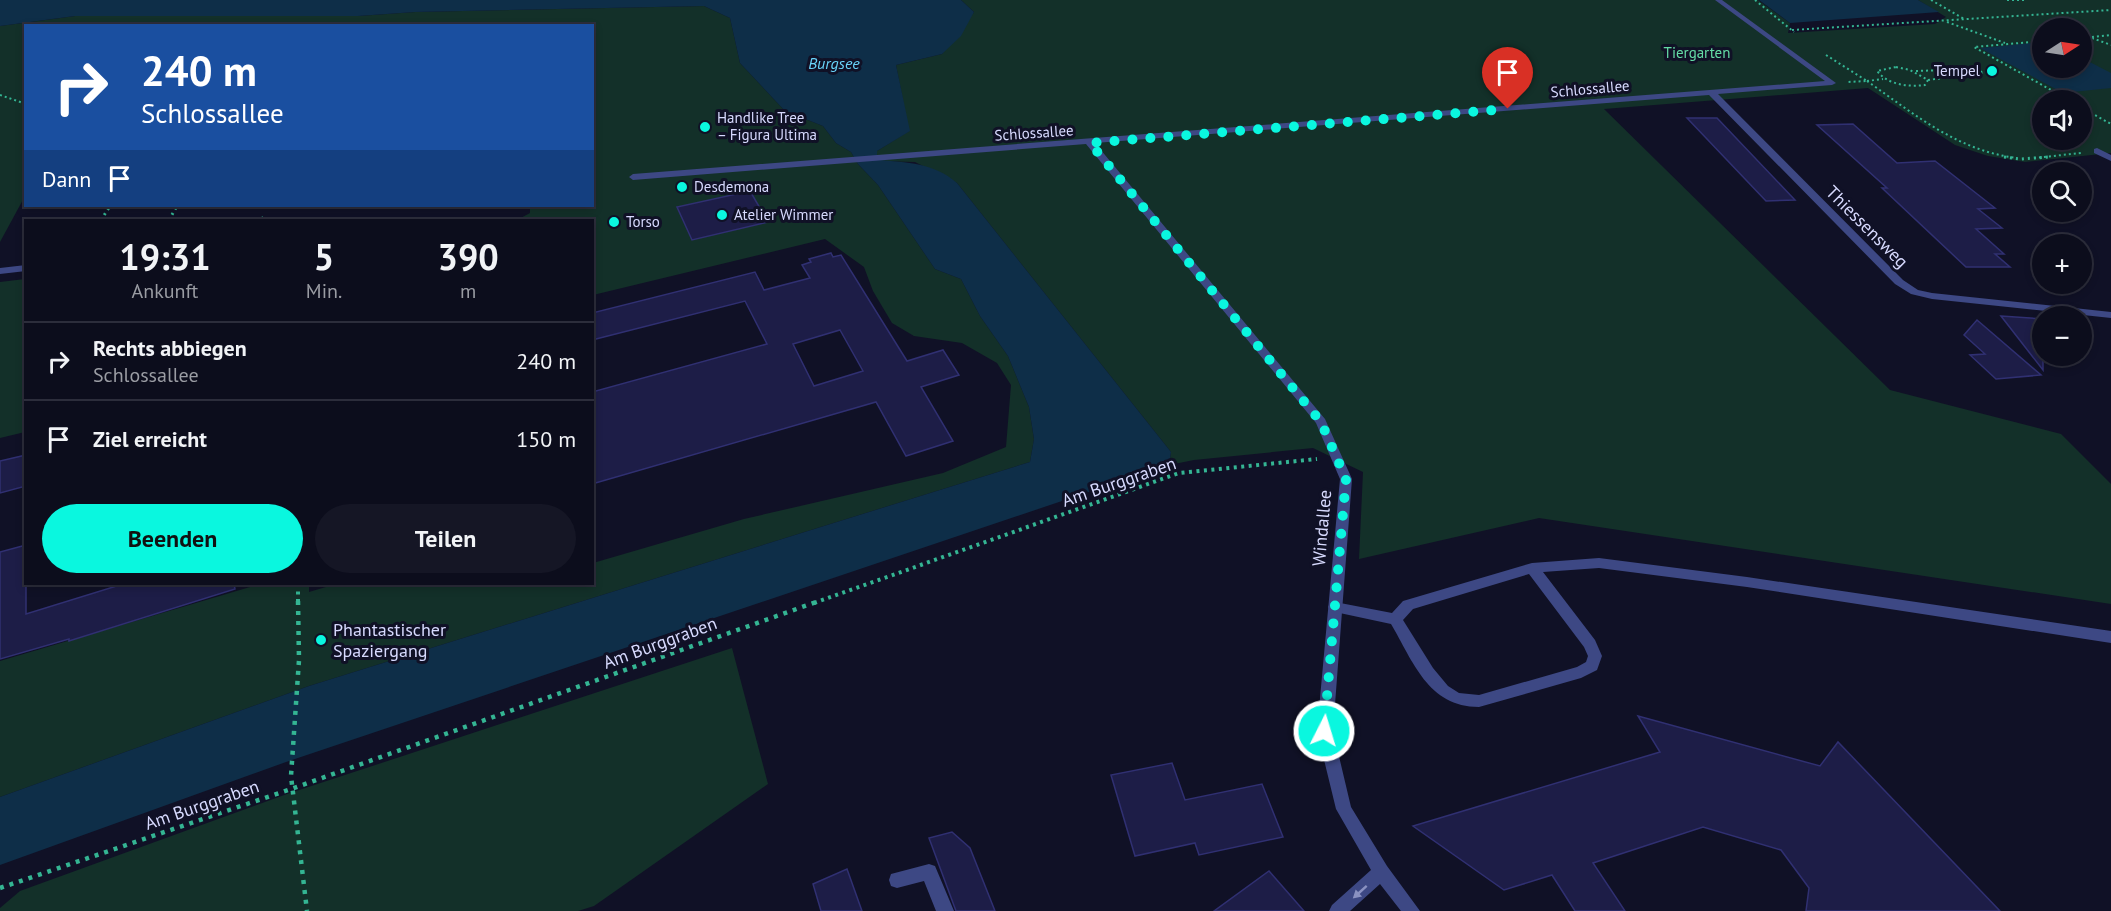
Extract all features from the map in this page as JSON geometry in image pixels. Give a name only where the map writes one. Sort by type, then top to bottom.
[{"type":"street","name":"Schlossallee","points":[[633,177],[869,157],[1090,143],[1832,83],[1718,0]]},
{"type":"street","name":"Thiessensweg","points":[[1711,92],[1899,282],[1915,292],[1932,296],[2111,315]]},
{"type":"street","name":"Windallee","points":[[1090,143],[1321,422],[1337,457],[1346,479],[1324,731],[1344,809],[1381,872],[1411,911]]},
{"type":"street","points":[[2097,151],[2111,158]]},
{"type":"street","points":[[0,272],[24,268]]},
{"type":"street","points":[[1395,619],[1408,605],[1533,568],[1599,563],[1633,566],[2111,637]]},
{"type":"street","points":[[1335,606],[1395,619],[1436,682],[1450,696],[1467,701],[1479,701],[1581,672],[1592,666],[1595,656],[1590,644],[1533,568]]},
{"type":"street","points":[[897,880],[929,872],[945,911]]},
{"type":"street","points":[[1338,911],[1381,872]]},
{"type":"path","points":[[1755,0],[1792,30],[2111,10]]},
{"type":"path","points":[[1931,0],[1965,19]]},
{"type":"path","points":[[2007,0],[2026,0]]},
{"type":"path","points":[[1943,21],[2008,44]]},
{"type":"path","points":[[2092,37],[2111,35]]},
{"type":"path","points":[[2092,38],[2111,45]]},
{"type":"path","points":[[2032,42],[1974,47],[2051,90]]},
{"type":"path","points":[[1883,79],[1877,71],[1893,68],[1914,71],[1977,69],[1983,73],[1928,80],[1914,71]]},
{"type":"path","points":[[1928,80],[1925,85],[1910,87],[1883,79],[1866,81],[1957,143],[1979,151],[2021,159],[2097,151]]},
{"type":"path","points":[[0,95],[24,103]]},
{"type":"path","points":[[2092,114],[2111,124]]},
{"type":"path","points":[[254,219],[263,218]]},
{"type":"path","name":"Am Burggraben","points":[[0,888],[291,789],[1179,473],[1337,457]]},
{"type":"path","points":[[298,585],[299,660],[291,789],[307,911]]},
{"type":"green space","name":"Tiergarten","points":[[961,0],[1758,0],[1790,23],[1788,33],[1935,24],[1946,17],[1918,0],[2111,0],[2111,153],[2025,162],[1988,156],[1955,145],[1868,88],[1604,109],[1890,390],[2061,434],[2111,484],[2111,604],[1539,518],[1359,559],[1363,472],[1313,448],[1194,460],[1169,465],[1171,452],[957,183],[915,162],[877,161],[877,151],[909,131],[896,65],[942,54],[974,12]]},
{"type":"green space","points":[[704,6],[730,18],[740,63],[785,111],[823,126],[836,143],[851,152],[858,164],[878,185],[935,269],[961,279],[980,316],[1008,356],[1029,407],[1034,439],[1030,462],[309,686],[0,797],[0,661],[257,585],[309,585],[309,592],[333,585],[594,585],[594,563],[744,519],[943,473],[1006,447],[1011,385],[997,363],[962,343],[914,336],[892,323],[873,291],[864,267],[825,239],[594,295],[594,219],[519,219],[530,213],[530,207],[594,207],[594,24],[24,24],[24,198],[0,242],[0,26],[75,16],[358,16],[415,12]]},
{"type":"green space","points":[[24,279],[24,432],[0,438],[0,282]]},
{"type":"green space","points":[[732,648],[768,784],[594,906],[578,911],[0,911],[0,908],[20,891],[287,794]]},
{"type":"water","name":"Burgsee","points":[[0,0],[961,0],[974,12],[961,36],[942,54],[896,65],[910,131],[877,151],[877,160],[929,167],[957,183],[1171,452],[1169,465],[286,762],[0,865],[0,797],[309,686],[1030,462],[1034,439],[1029,407],[1008,356],[980,316],[961,279],[935,269],[878,185],[858,164],[851,152],[836,143],[823,126],[785,111],[740,63],[730,18],[704,6],[415,12],[358,16],[75,16],[0,26]]},
{"type":"water","points":[[1759,0],[1918,0],[1939,12],[1790,23]]},
{"type":"water","points":[[2032,43],[2032,76],[1980,48]]},
{"type":"water","points":[[2092,63],[2111,73],[2111,88],[2057,90],[2035,78],[2092,78]]},
{"type":"building","points":[[1687,118],[1717,118],[1795,200],[1766,201]]},
{"type":"building","points":[[1853,124],[1897,163],[1935,161],[1995,208],[1978,209],[2002,228],[1976,229],[2004,254],[1995,254],[2010,267],[1966,267],[1882,188],[1887,188],[1817,125]]},
{"type":"building","name":"Atelier Wimmer","points":[[750,191],[768,222],[692,240],[677,207]]},
{"type":"building","points":[[831,253],[833,257],[841,255],[907,361],[943,350],[959,375],[921,387],[953,441],[906,456],[876,402],[594,483],[594,391],[767,344],[745,301],[594,339],[594,312],[755,272],[764,290],[810,278],[802,265],[811,262],[809,259]],"holes":[[[840,330],[863,371],[814,386],[793,344]]]},
{"type":"building","points":[[2001,316],[2032,318],[2032,356]]},
{"type":"building","points":[[1977,320],[2041,375],[1996,379],[1970,355],[1985,354],[1964,335]]},
{"type":"building","points":[[24,455],[24,487],[0,493],[0,461]]},
{"type":"building","points":[[24,546],[26,614],[120,585],[234,585],[235,589],[69,641],[69,639],[0,659],[0,552]]},
{"type":"building","points":[[1638,716],[1820,766],[1838,742],[2000,911],[1806,911],[1809,888],[1781,850],[1703,827],[1593,863],[1625,911],[1575,911],[1552,875],[1504,890],[1413,826],[1660,752]]},
{"type":"building","points":[[1172,763],[1185,800],[1262,784],[1283,837],[1199,855],[1195,843],[1135,856],[1111,775]]},
{"type":"building","points":[[952,832],[970,848],[995,911],[956,911],[929,838]]},
{"type":"building","points":[[847,869],[862,911],[821,911],[813,884]]},
{"type":"building","points":[[1269,871],[1304,911],[1214,911]]},
{"type":"place","name":"Tempel","points":[[1992,71]]},
{"type":"place","name":"Handlike Tree – Figura Ultima","points":[[705,127]]},
{"type":"place","name":"Desdemona","points":[[682,187]]},
{"type":"place","name":"Atelier Wimmer","points":[[722,215]]},
{"type":"place","name":"Torso","points":[[614,222]]},
{"type":"place","name":"Phantastischer Spaziergang","points":[[321,640]]},
{"type":"route","points":[[1324,731],[1346,479],[1321,422],[1090,143],[1165,135],[1508,109]]}]
